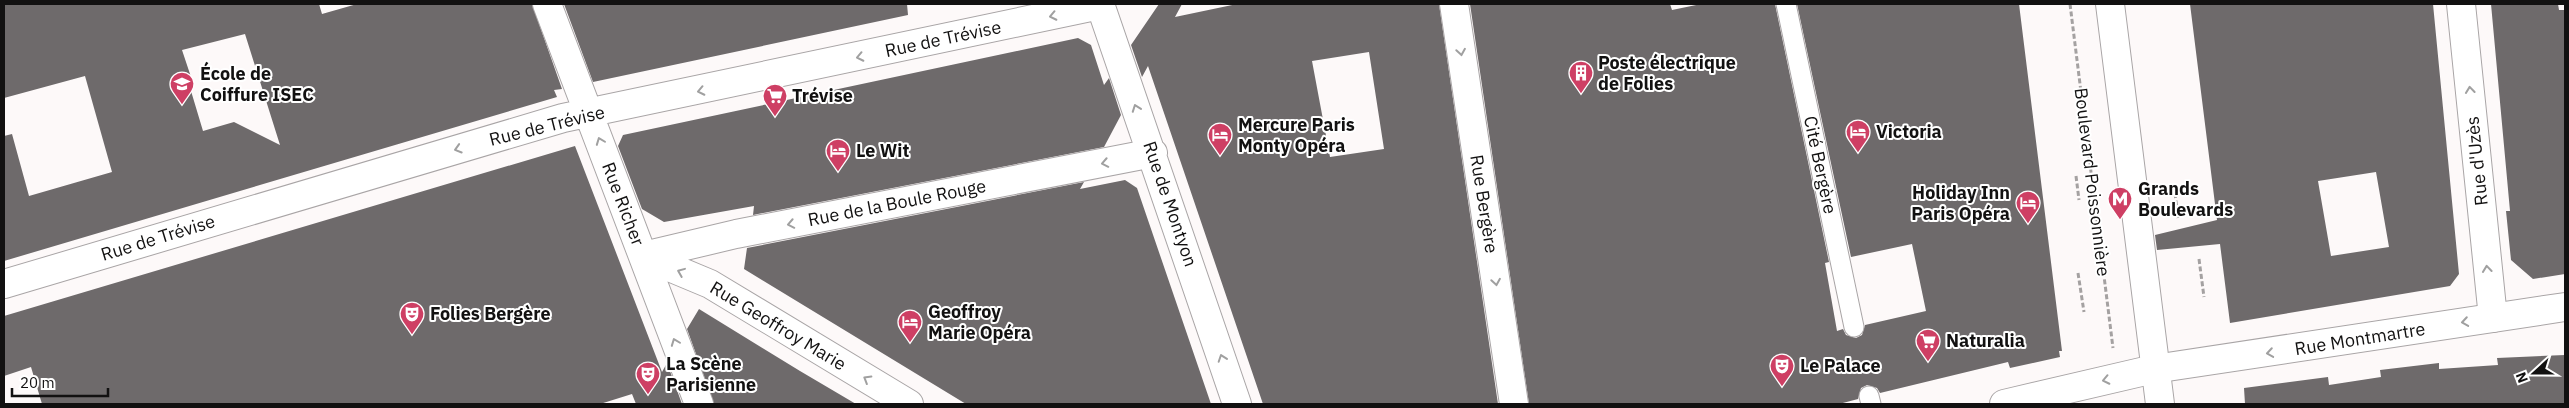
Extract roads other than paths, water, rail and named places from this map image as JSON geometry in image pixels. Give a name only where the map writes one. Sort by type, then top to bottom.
[{"type":"street","name":"Rue Richer","points":[[547,4],[699,404]]},
{"type":"street","name":"Rue de Trévise","points":[[4,284],[553,121],[1100,4]]},
{"type":"street","name":"Rue de Montyon","points":[[1100,4],[1153,154],[1237,404]]},
{"type":"street","name":"Rue Bergère","points":[[1454,4],[1514,404]]},
{"type":"street","points":[[2110,4],[2154,369],[2160,404]]},
{"type":"street","name":"Rue d'Uzès","points":[[2461,4],[2493,318]]},
{"type":"street","name":"Rue de la Boule Rouge","points":[[643,256],[736,234],[1153,154]]},
{"type":"street","name":"Rue Geoffroy Marie","points":[[643,256],[710,284],[909,404]]},
{"type":"street","name":"Rue Montmartre","points":[[2004,404],[2154,369],[2565,307]]},
{"type":"lane","name":"Cité Bergère","points":[[1786,4],[1854,327]]},
{"type":"place","name":"Poste électrique de Folies","points":[[1581,94]]},
{"type":"place","name":"École de Coiffure ISEC","points":[[182,105]]},
{"type":"place","name":"Trévise","points":[[775,117]]},
{"type":"place","name":"Victoria","points":[[1858,153]]},
{"type":"place","name":"Mercure Paris Monty Opéra","points":[[1220,156]]},
{"type":"place","name":"Le Wit","points":[[838,172]]},
{"type":"place","name":"Grands Boulevards","points":[[2120,220]]},
{"type":"place","name":"Holiday Inn Paris Opéra","points":[[2028,224]]},
{"type":"place","name":"Folies Bergère","points":[[412,335]]},
{"type":"place","name":"Geoffroy Marie Opéra","points":[[910,343]]},
{"type":"place","name":"Naturalia","points":[[1928,362]]},
{"type":"place","name":"Le Palace","points":[[1782,387]]},
{"type":"place","name":"La Scène Parisienne","points":[[648,395]]}]
